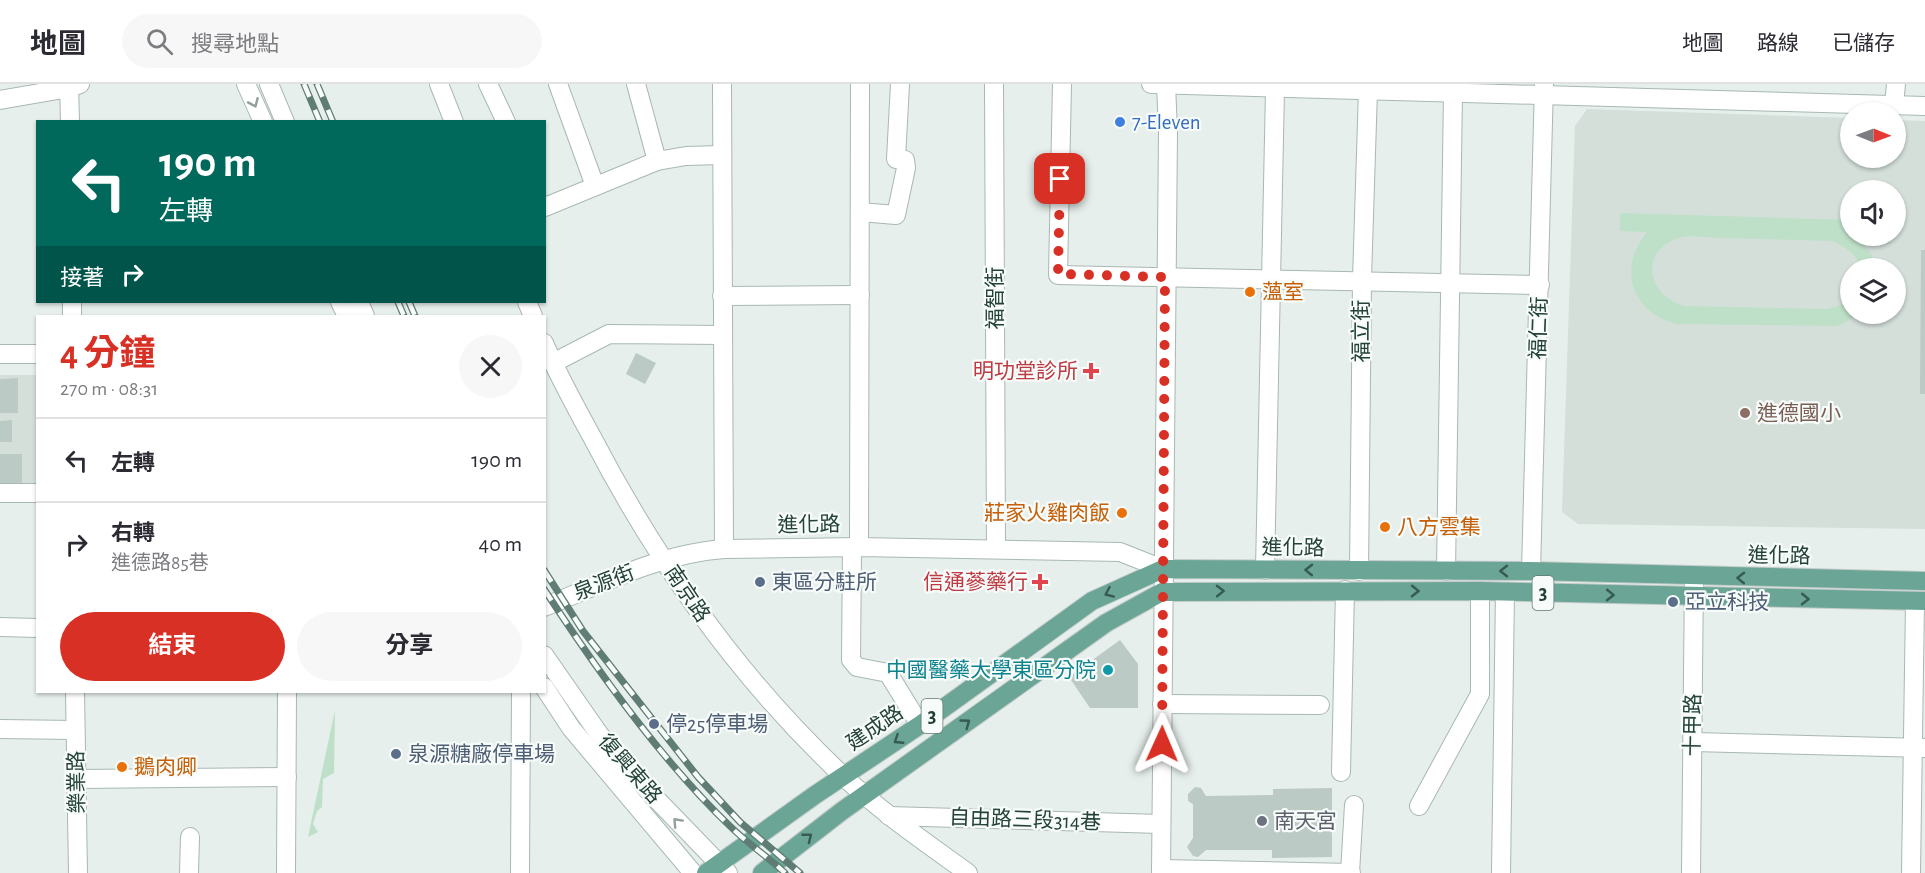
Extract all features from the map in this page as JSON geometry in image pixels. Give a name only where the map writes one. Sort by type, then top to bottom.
[{"type":"main road","name":"進化路","points":[[1163,569],[1532,572],[1925,581]]},
{"type":"main road","name":"建成路","points":[[717,870],[843,776],[920,725],[1092,600],[1163,569]]},
{"type":"main road","name":"進化路","points":[[1162,592],[1480,591],[1920,601]]},
{"type":"main road","name":"3","points":[[762,873],[865,795],[1106,622],[1162,592]]},
{"type":"street","points":[[246,84],[261,120]]},
{"type":"street","points":[[269,84],[284,120]]},
{"type":"street","points":[[439,84],[453,120]]},
{"type":"street","points":[[488,84],[505,120]]},
{"type":"street","points":[[558,84],[595,186]]},
{"type":"street","points":[[636,84],[657,161]]},
{"type":"street","points":[[722,84],[724,549]]},
{"type":"street","points":[[860,84],[860,295],[856,547],[851,660],[857,667],[888,673],[920,725]]},
{"type":"street","points":[[860,212],[896,215],[906,168],[905,160],[896,159],[900,84]]},
{"type":"street","name":"福智街","points":[[994,84],[996,548]]},
{"type":"street","points":[[1062,84],[1058,274],[1362,279],[1540,285]]},
{"type":"street","points":[[1894,102],[1896,84]]},
{"type":"street","points":[[1354,805],[1351,873],[1161,871],[1168,132],[1161,85],[1368,90],[1409,87],[1453,92],[1476,88],[1724,92],[1855,102]]},
{"type":"street","points":[[0,99],[73,86],[70,120]]},
{"type":"street","points":[[1265,570],[1275,88]]},
{"type":"street","name":"福仁街","points":[[1532,572],[1544,89]]},
{"type":"street","name":"福立街","points":[[1359,571],[1362,279],[1368,90]]},
{"type":"street","points":[[1446,571],[1453,92]]},
{"type":"street","points":[[1906,105],[1925,106]]},
{"type":"street","points":[[546,206],[657,161],[721,155]]},
{"type":"street","points":[[722,296],[860,295]]},
{"type":"street","points":[[553,363],[609,334],[723,335]]},
{"type":"street","name":"南京路","points":[[546,347],[616,482],[664,560],[726,649],[804,737],[843,776],[884,812],[968,873]]},
{"type":"street","points":[[0,354],[36,354]]},
{"type":"street","points":[[0,493],[36,493]]},
{"type":"street","name":"進化路","points":[[664,560],[705,550],[724,549],[996,548],[1120,552],[1163,569]]},
{"type":"street","name":"泉源街","points":[[546,606],[664,560]]},
{"type":"street","name":"十甲路","points":[[1690,873],[1694,577]]},
{"type":"street","points":[[1341,772],[1345,590]]},
{"type":"street","points":[[1419,806],[1480,694],[1480,591]]},
{"type":"street","points":[[1501,873],[1505,592]]},
{"type":"street","points":[[1911,873],[1919,748],[1920,601]]},
{"type":"street","points":[[0,627],[36,628]]},
{"type":"street","name":"復興東路","points":[[546,658],[599,734],[717,870]]},
{"type":"street","name":"復興東路","points":[[546,690],[571,728],[693,873]]},
{"type":"street","name":"樂業路","points":[[75,693],[78,873]]},
{"type":"street","points":[[286,873],[287,693]]},
{"type":"street","points":[[519,873],[521,693]]},
{"type":"street","points":[[1162,704],[1320,705]]},
{"type":"street","points":[[0,729],[75,730]]},
{"type":"street","points":[[1693,742],[1919,748]]},
{"type":"street","points":[[77,779],[287,777]]},
{"type":"street","name":"自由路三段314巷","points":[[884,812],[1161,824]]},
{"type":"street","points":[[189,837],[189,873]]},
{"type":"shaded area","name":"進德國小","points":[[1587,109],[1840,118],[1840,168],[1906,168],[1906,120],[1925,121],[1925,529],[1578,524],[1562,512],[1575,126]]},
{"type":"shaded area","points":[[0,375],[36,375],[36,488],[0,488]]},
{"type":"green space","points":[[1620,213],[1840,220],[1840,245],[1833,241],[1694,236],[1679,238],[1666,244],[1658,253],[1653,262],[1652,273],[1662,293],[1685,306],[1828,309],[1840,305],[1841,324],[1837,326],[1676,324],[1661,318],[1648,309],[1639,299],[1633,287],[1631,274],[1633,260],[1647,232],[1620,231]]},
{"type":"green space","points":[[1841,246],[1865,246],[1873,258],[1855,258]]},
{"type":"green space","points":[[335,710],[334,773],[323,779],[322,807],[317,811],[313,824],[318,832],[308,837]]},
{"type":"building","points":[[1921,250],[1925,250],[1925,394],[1920,394]]},
{"type":"building","points":[[636,353],[656,363],[645,384],[626,374]]},
{"type":"building","points":[[18,378],[18,413],[0,413],[0,379]]},
{"type":"building","points":[[12,420],[12,442],[0,442],[0,421]]},
{"type":"building","points":[[0,454],[22,454],[22,486],[0,487]]},
{"type":"building","name":"中國醫藥大學東區分院","points":[[1120,640],[1138,664],[1138,708],[1090,708],[1069,677]]},
{"type":"building","name":"南天宮","points":[[1195,787],[1201,788],[1206,796],[1273,795],[1273,789],[1332,788],[1332,857],[1272,858],[1272,850],[1206,850],[1198,857],[1193,856],[1187,847],[1193,838],[1193,804],[1188,801],[1188,794]]},
{"type":"railway","points":[[304,84],[319,120]]},
{"type":"railway","points":[[317,84],[332,120]]},
{"type":"railway","points":[[398,303],[404,315]]},
{"type":"railway","points":[[409,303],[415,315]]},
{"type":"railway","points":[[546,573],[583,631],[698,777],[740,822],[800,873]]},
{"type":"railway","points":[[546,592],[608,683],[657,746],[733,829],[785,873]]},
{"type":"place","name":"7-Eleven","points":[[1120,122]]},
{"type":"place","name":"薀室","points":[[1250,292]]},
{"type":"place","name":"明功堂診所","points":[[1091,371]]},
{"type":"place","name":"進德國小","points":[[1745,413]]},
{"type":"place","name":"莊家火雞肉飯","points":[[1122,513]]},
{"type":"place","name":"八方雲集","points":[[1385,527]]},
{"type":"place","name":"東區分駐所","points":[[760,582]]},
{"type":"place","name":"信通蔘藥行","points":[[1040,582]]},
{"type":"place","name":"亞立科技","points":[[1673,602]]},
{"type":"place","name":"中國醫藥大學東區分院","points":[[1108,670]]},
{"type":"place","name":"停25停車場","points":[[654,724]]},
{"type":"place","name":"泉源糖廠停車場","points":[[396,754]]},
{"type":"place","name":"鵝肉卿","points":[[122,767]]},
{"type":"place","name":"南天宮","points":[[1262,821]]},
{"type":"route","points":[[1060,179],[1058,274],[1165,277],[1162,744]]}]
